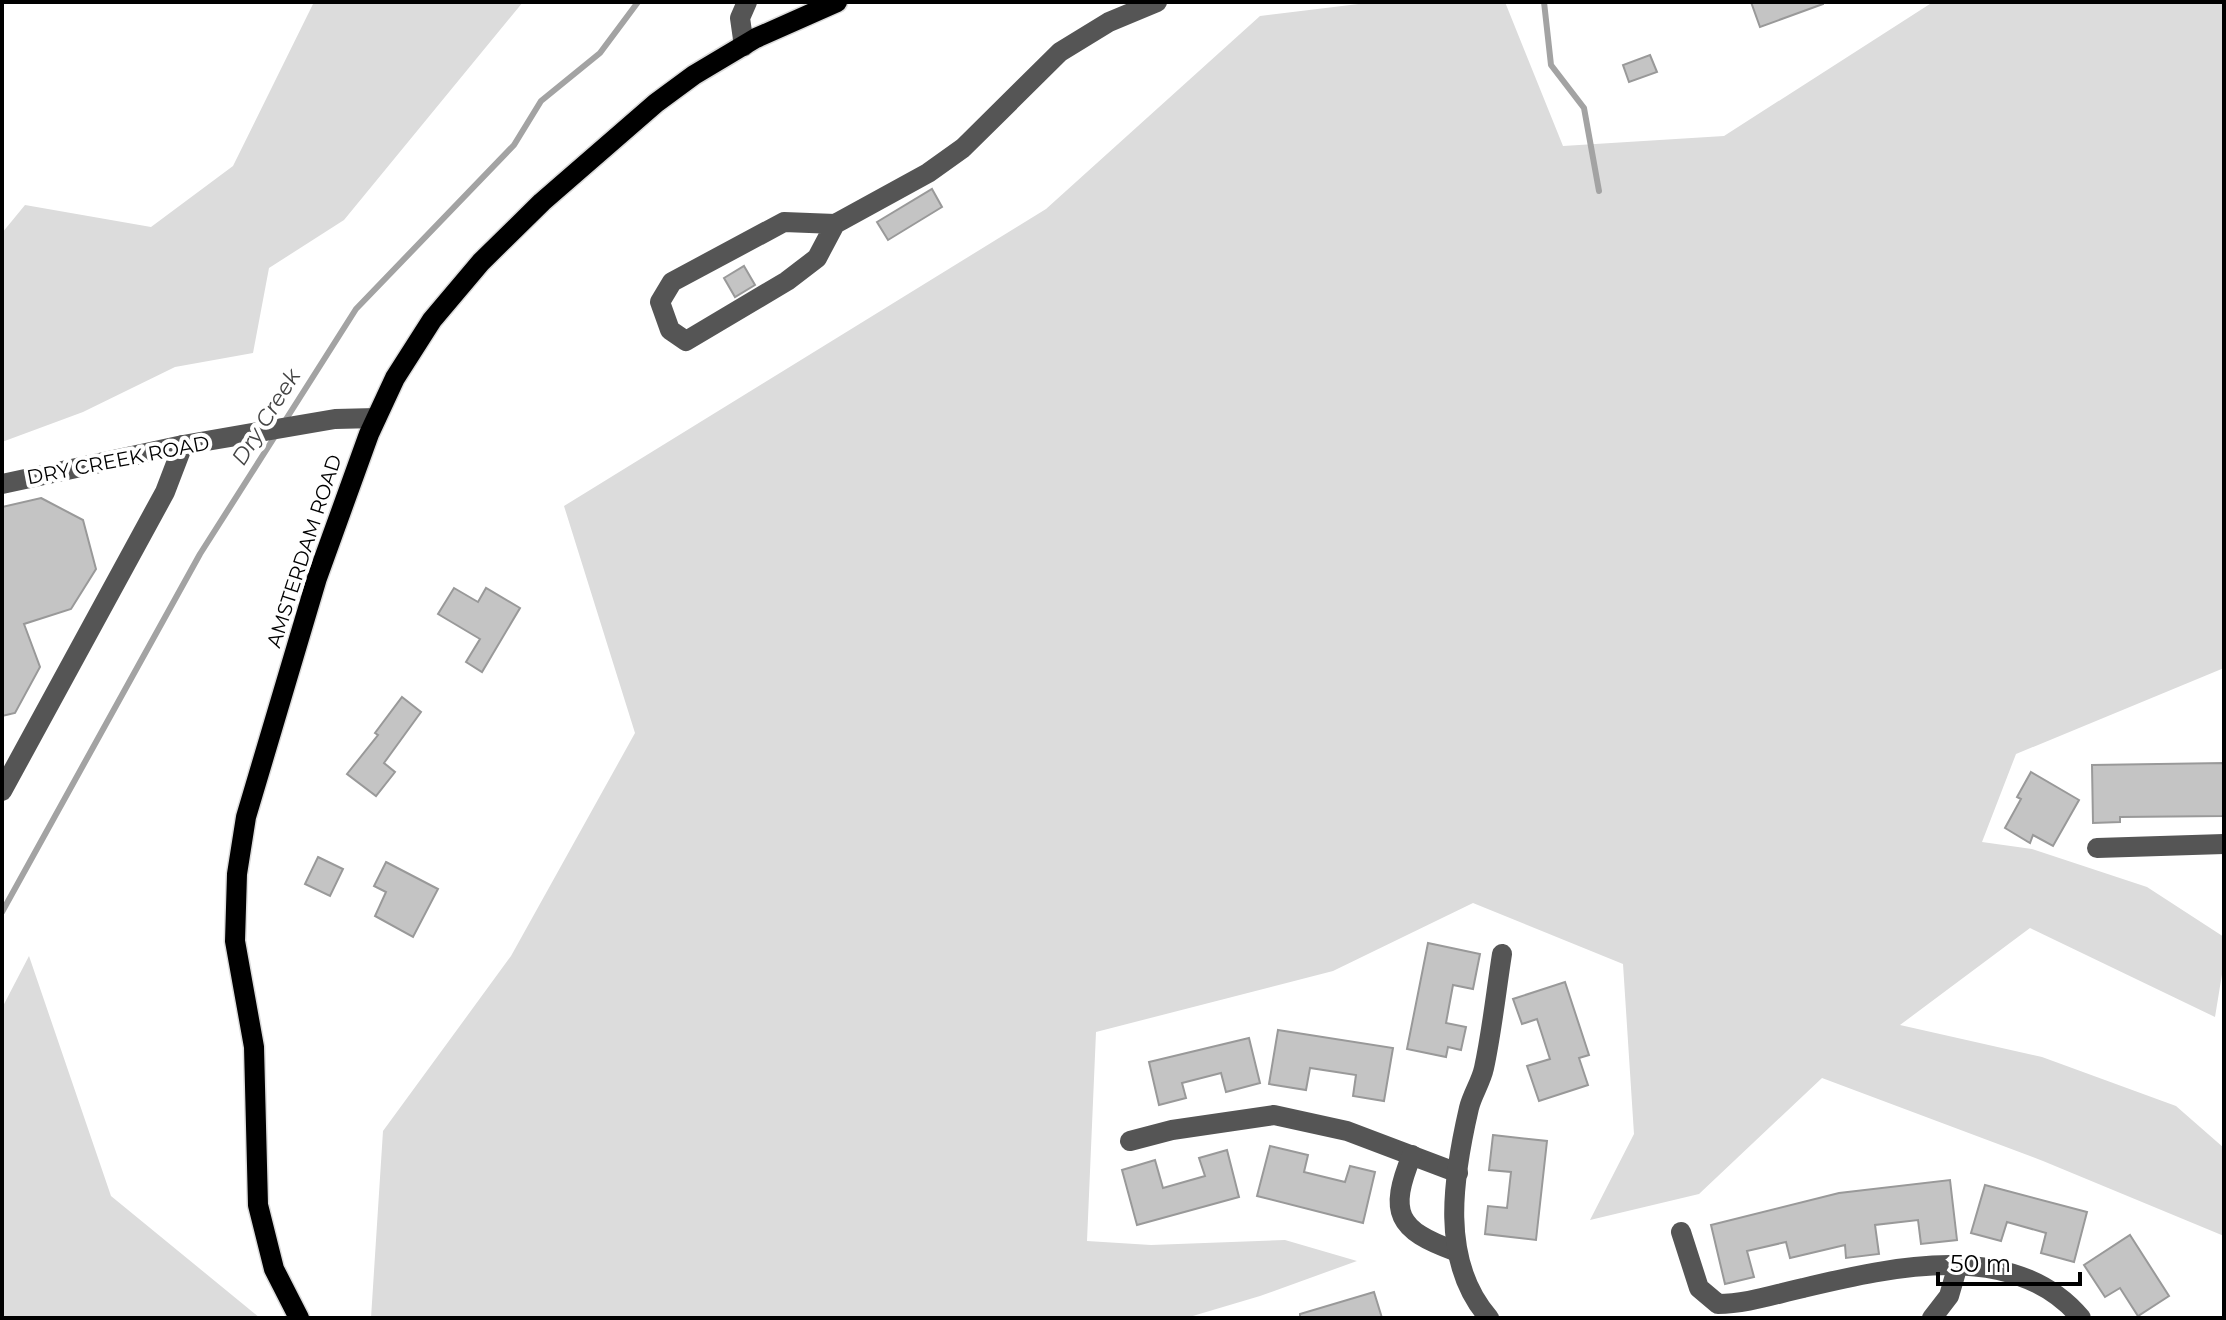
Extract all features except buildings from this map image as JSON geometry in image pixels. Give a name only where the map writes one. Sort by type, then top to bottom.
[{"type":"main road","name":"AMSTERDAM ROAD","points":[[299,1318],[274,1269],[258,1205],[254,1047],[235,941],[237,874],[246,817],[317,578],[376,418],[395,378],[426,330],[481,262],[542,202],[656,103],[744,46],[837,2]]},
{"type":"street","points":[[744,46],[740,18],[747,2]]},
{"type":"street","points":[[835,224],[817,258],[787,281],[686,341],[670,330],[660,302],[672,282],[784,222],[835,224],[928,173],[963,148],[1060,52],[1109,22],[1157,2]]},
{"type":"street","name":"DRY CREEK ROAD","points":[[2,484],[183,445],[335,419],[376,418]]},
{"type":"street","points":[[2,791],[165,492],[183,445]]},
{"type":"street","points":[[2097,848],[2224,844]]},
{"type":"street","points":[[1479,1315],[1455,1251],[1458,1173],[1470,1106],[1483,1071],[1502,954]]},
{"type":"street","points":[[1130,1141],[1172,1130],[1274,1115],[1347,1131],[1458,1173]]},
{"type":"street","points":[[1412,1155],[1398,1187],[1397,1204],[1402,1218],[1422,1239],[1455,1251]]},
{"type":"street","points":[[1681,1232],[1699,1288],[1718,1304],[1859,1275],[1958,1265],[1990,1267],[2026,1278],[2066,1300],[2081,1318]]},
{"type":"street","points":[[1932,1318],[1949,1296],[1958,1265]]},
{"type":"shaded area","points":[[314,2],[523,2],[344,220],[269,268],[253,353],[175,367],[83,412],[2,442],[2,233],[25,205],[151,227],[233,166]]},
{"type":"shaded area","points":[[1375,2],[1505,2],[1563,146],[1724,136],[1933,2],[2224,2],[2224,668],[2016,754],[1982,842],[2032,849],[2147,887],[2224,937],[2224,962],[2215,1017],[2030,928],[1900,1025],[2042,1057],[2176,1106],[2224,1148],[2224,1236],[2043,1161],[1822,1078],[1699,1194],[1590,1220],[1634,1134],[1623,964],[1473,903],[1333,971],[1096,1032],[1087,1241],[1151,1245],[1285,1240],[1357,1261],[1260,1296],[1186,1318],[371,1318],[383,1131],[511,956],[635,733],[564,506],[1046,209],[1260,16]]},
{"type":"shaded area","points":[[29,956],[111,1196],[260,1318],[2,1318],[2,1008]]},
{"type":"waterway","name":"Dry Creek","points":[[283,424],[356,309],[514,145],[541,101],[600,53],[638,2]]},
{"type":"waterway","points":[[1544,2],[1551,65],[1584,108],[1599,191]]},
{"type":"waterway","name":"Dry Creek","points":[[2,912],[200,554],[277,433]]}]
